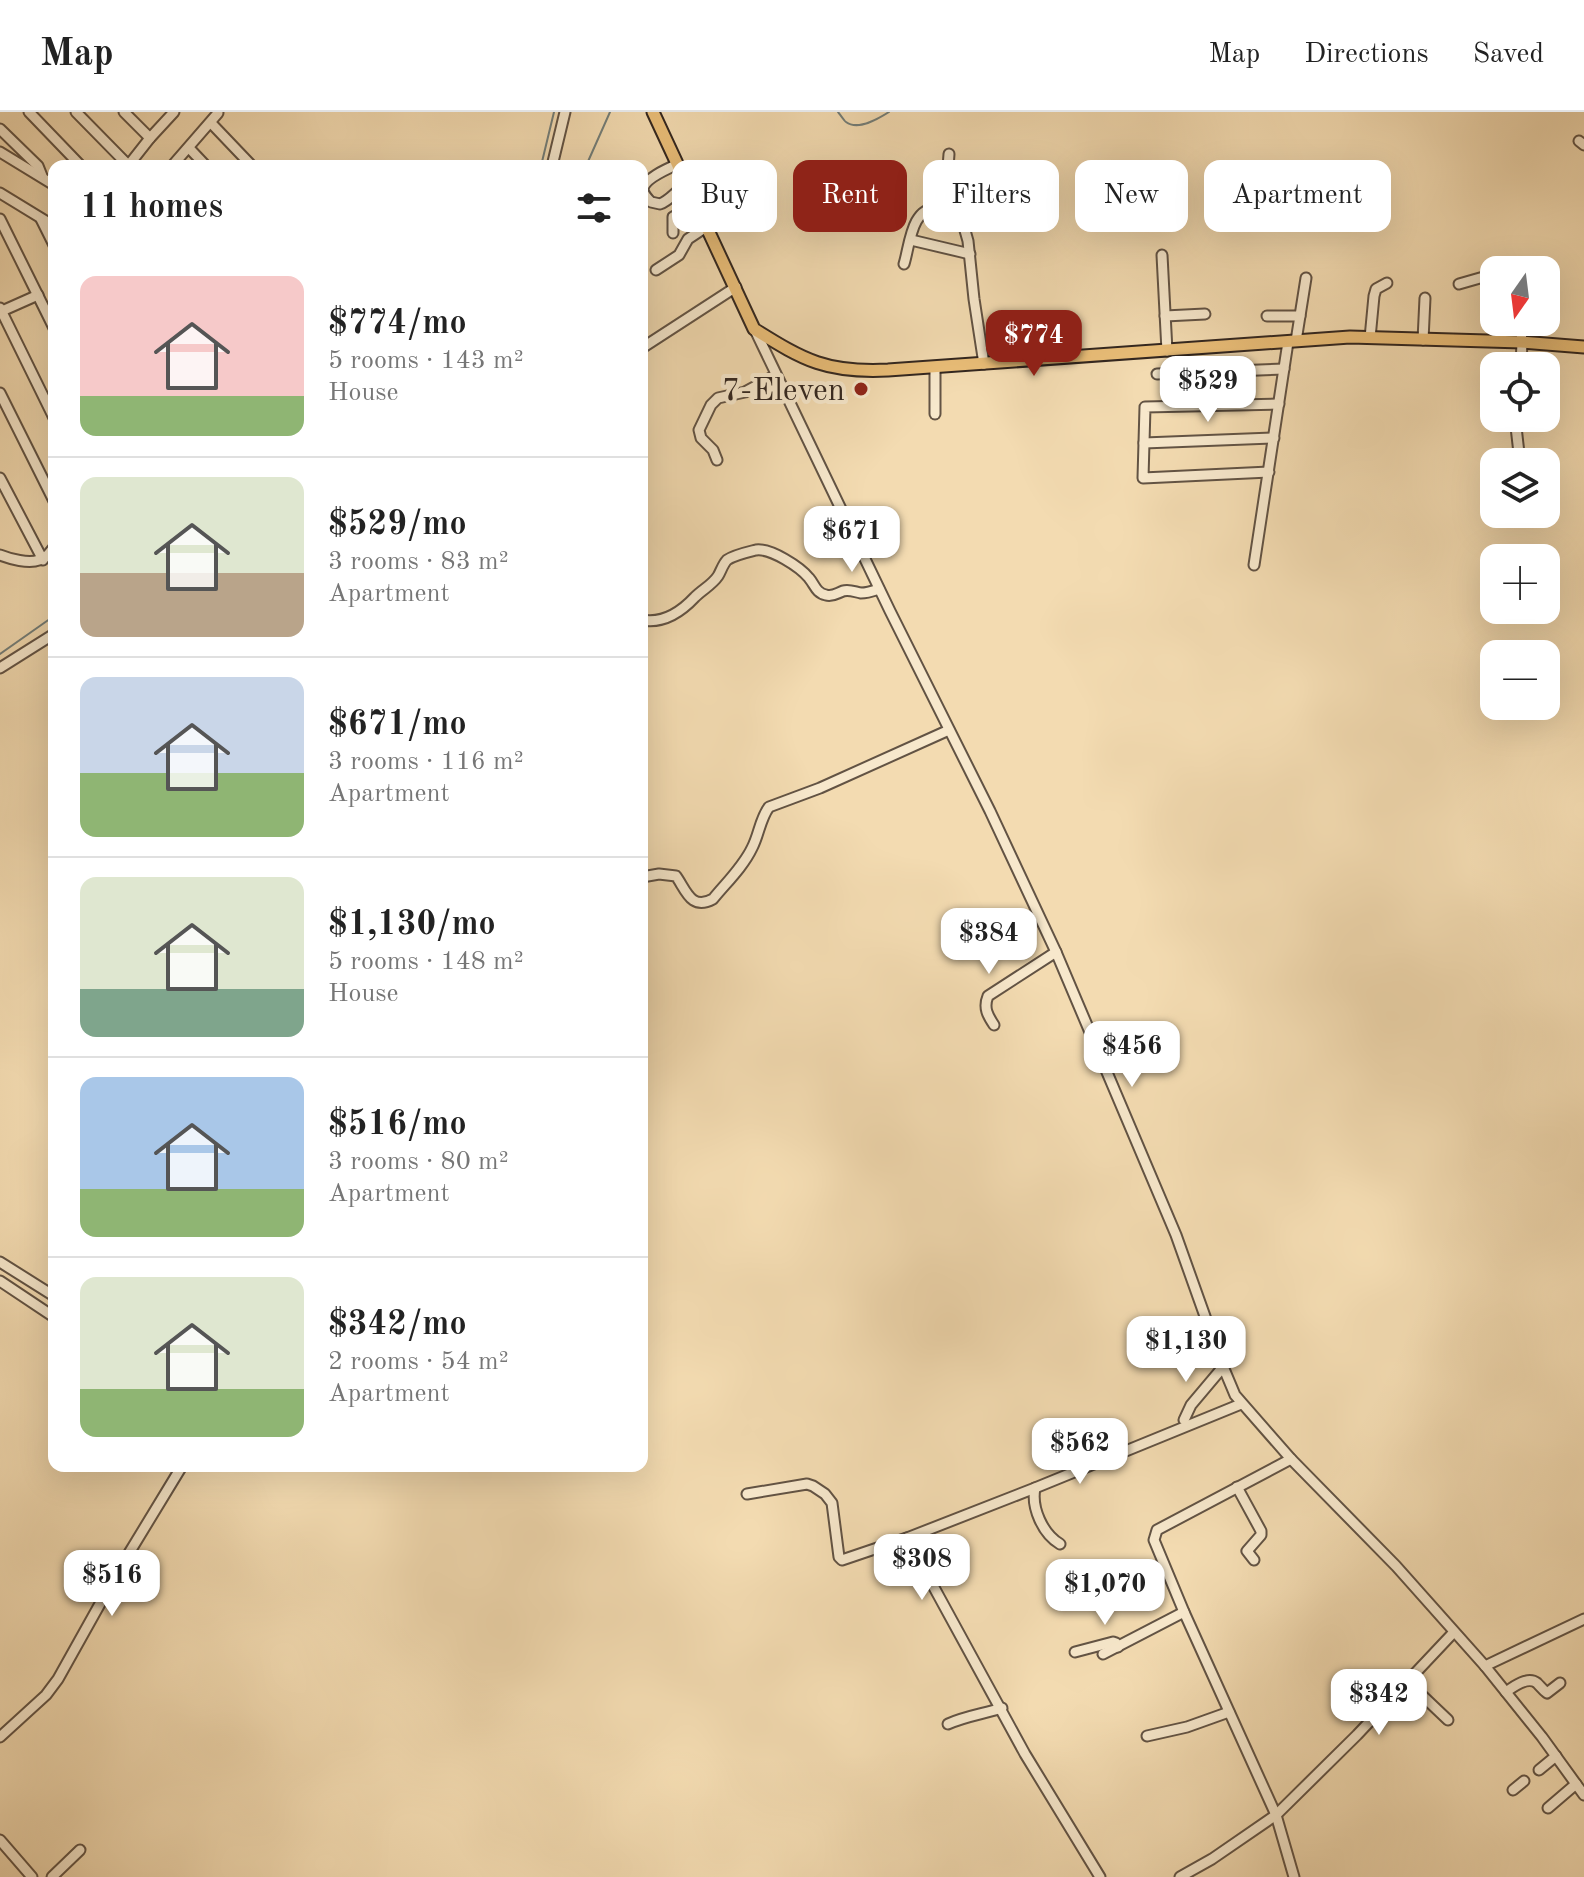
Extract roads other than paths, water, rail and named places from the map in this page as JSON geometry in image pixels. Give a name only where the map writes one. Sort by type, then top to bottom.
[{"type":"main road","points":[[653,112],[676,160]]},
{"type":"main road","points":[[708,232],[754,329],[822,365],[845,370],[984,364],[1350,337],[1584,347]]},
{"type":"street","points":[[29,112],[75,160]]},
{"type":"street","points":[[76,112],[122,160]]},
{"type":"street","points":[[124,112],[150,138]]},
{"type":"street","points":[[553,160],[565,112]]},
{"type":"street","points":[[133,160],[171,113]]},
{"type":"street","points":[[178,160],[218,113]]},
{"type":"street","points":[[211,123],[246,160]]},
{"type":"street","points":[[0,129],[38,166],[42,176]]},
{"type":"street","points":[[189,148],[200,160]]},
{"type":"street","points":[[0,152],[48,180]]},
{"type":"street","points":[[949,154],[949,160]]},
{"type":"street","points":[[648,182],[672,167]]},
{"type":"street","points":[[0,193],[48,223]]},
{"type":"street","points":[[648,198],[660,204],[672,195]]},
{"type":"street","points":[[904,264],[916,220],[923,212]]},
{"type":"street","points":[[0,219],[48,316]]},
{"type":"street","points":[[41,219],[48,233]]},
{"type":"street","points":[[656,270],[679,255],[688,239],[698,232]]},
{"type":"street","points":[[965,232],[984,364]]},
{"type":"street","points":[[911,240],[970,254]]},
{"type":"street","points":[[1162,255],[1167,351]]},
{"type":"street","points":[[1254,565],[1284,369],[1300,316],[1306,278]]},
{"type":"street","points":[[1459,284],[1480,278]]},
{"type":"street","points":[[1370,338],[1376,289],[1387,283]]},
{"type":"street","points":[[648,344],[736,287]]},
{"type":"street","points":[[38,295],[1,310],[48,406]]},
{"type":"street","points":[[1423,340],[1425,298]]},
{"type":"street","points":[[1165,316],[1205,314]]},
{"type":"street","points":[[1267,316],[1300,316]]},
{"type":"street","points":[[0,334],[10,329]]},
{"type":"street","points":[[754,329],[1056,952],[1176,1235],[1230,1385],[1241,1404],[1396,1566],[1485,1666],[1584,1795]]},
{"type":"street","points":[[1521,336],[1522,352]]},
{"type":"street","points":[[935,367],[935,414]]},
{"type":"street","points":[[1157,374],[1284,369]]},
{"type":"street","points":[[717,460],[713,450],[701,438],[699,430],[711,405],[718,398],[745,392],[776,375]]},
{"type":"street","points":[[0,393],[48,489]]},
{"type":"street","points":[[1269,472],[1143,478],[1145,407],[1279,404]]},
{"type":"street","points":[[1144,443],[1274,438]]},
{"type":"street","points":[[0,478],[43,560]]},
{"type":"street","points":[[648,621],[660,621],[685,608],[711,584],[730,558],[760,550],[767,550],[799,570],[822,595],[849,590],[866,593],[879,589]]},
{"type":"street","points":[[0,555],[31,561],[43,560],[48,554]]},
{"type":"street","points":[[0,668],[48,638]]},
{"type":"street","points":[[648,876],[676,876],[691,898],[707,902],[713,899],[750,853],[769,807],[820,788],[949,730]]},
{"type":"street","points":[[994,1025],[986,1012],[988,996],[1056,952]]},
{"type":"street","points":[[0,1262],[48,1292]]},
{"type":"street","points":[[0,1281],[48,1313]]},
{"type":"street","points":[[1184,1420],[1191,1405],[1223,1367]]},
{"type":"street","points":[[747,1494],[807,1484],[825,1494],[832,1503],[839,1557],[842,1560],[1035,1488],[1241,1404]]},
{"type":"street","points":[[1291,1459],[1157,1530],[1154,1544],[1276,1815],[1294,1877]]},
{"type":"street","points":[[0,1737],[46,1695],[58,1679],[178,1472]]},
{"type":"street","points":[[1237,1487],[1261,1531],[1247,1551],[1254,1560]]},
{"type":"street","points":[[1035,1488],[1033,1498],[1039,1517],[1047,1533],[1060,1544]]},
{"type":"street","points":[[907,1538],[1025,1754],[1100,1877]]},
{"type":"street","points":[[1103,1654],[1184,1612]]},
{"type":"street","points":[[1485,1666],[1584,1619]]},
{"type":"street","points":[[1180,1877],[1276,1815],[1454,1632]]},
{"type":"street","points":[[1075,1652],[1113,1642],[1118,1647]]},
{"type":"street","points":[[1506,1692],[1529,1680],[1547,1693],[1560,1683]]},
{"type":"street","points":[[1408,1682],[1448,1720]]},
{"type":"street","points":[[948,1724],[966,1716],[1002,1708]]},
{"type":"street","points":[[1147,1736],[1187,1727],[1229,1712]]},
{"type":"street","points":[[1539,1770],[1556,1756]]},
{"type":"street","points":[[1513,1790],[1524,1781]]},
{"type":"street","points":[[1548,1808],[1576,1784]]},
{"type":"street","points":[[0,1840],[32,1877]]},
{"type":"street","points":[[52,1877],[80,1850]]},
{"type":"waterway","points":[[542,160],[554,112]]},
{"type":"waterway","points":[[589,160],[610,112]]},
{"type":"waterway","points":[[838,112],[845,122],[856,125],[868,123],[889,112]]},
{"type":"waterway","points":[[0,654],[48,620]]},
{"type":"place","name":"7-Eleven","points":[[861,389]]}]
